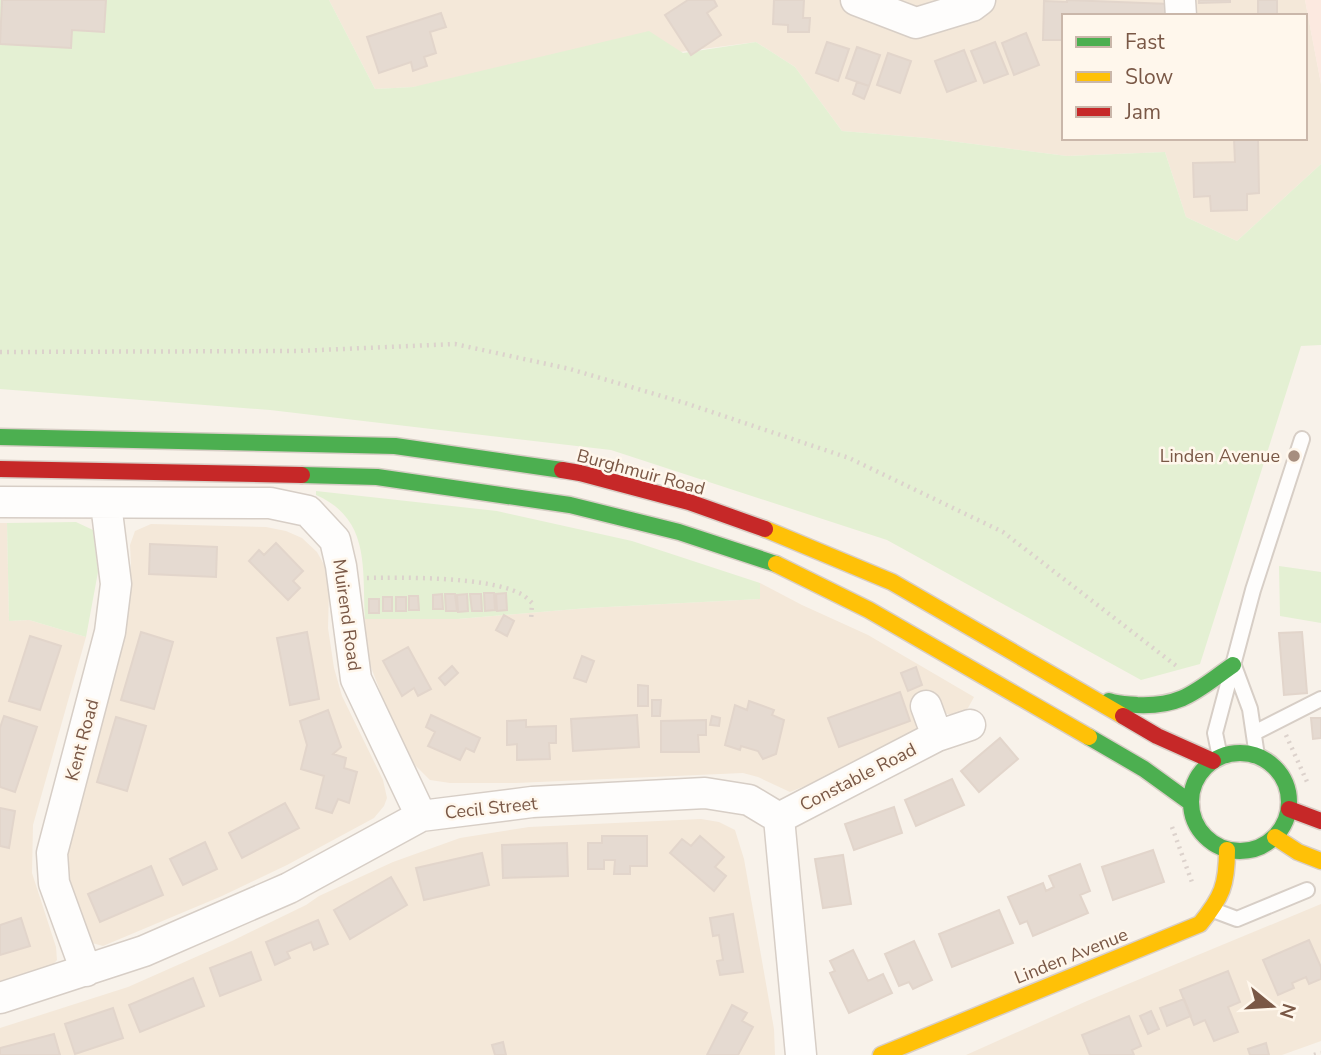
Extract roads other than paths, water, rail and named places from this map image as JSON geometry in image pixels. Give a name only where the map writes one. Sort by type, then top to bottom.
[{"type":"main road","name":"Burghmuir Road","points":[[0,437],[395,446],[580,473],[689,502],[794,540],[892,582],[1157,736],[1216,759]]},
{"type":"main road","points":[[0,469],[377,477],[570,505],[679,532],[779,565],[869,610],[1135,763],[1191,803]]},
{"type":"main road","points":[[1071,686],[1117,704],[1159,706],[1186,698],[1233,665]]},
{"type":"main road","points":[[1234,753],[1257,756],[1275,768],[1284,780],[1289,794],[1289,809],[1284,824],[1275,837],[1260,847],[1244,851],[1227,849],[1213,843],[1201,832],[1191,803],[1193,787],[1200,772],[1216,759],[1234,753]]},
{"type":"main road","points":[[1289,809],[1321,821]]},
{"type":"main road","points":[[1275,837],[1298,852],[1321,860]]},
{"type":"main road","name":"Linden Avenue","points":[[881,1055],[1200,924],[1223,895],[1227,878],[1227,849]]},
{"type":"street","points":[[856,0],[916,23],[972,6],[979,0]]},
{"type":"street","name":"Muirend Road","points":[[0,502],[270,503],[308,511],[335,540],[356,679],[421,816]]},
{"type":"street","name":"Kent Road","points":[[86,971],[54,883],[52,853],[110,632],[116,584],[106,503]]},
{"type":"street","name":"Constable Road","points":[[926,706],[937,736]]},
{"type":"street","name":"Constable Road","points":[[779,818],[937,736],[970,725]]},
{"type":"street","name":"Cecil Street","points":[[0,998],[144,951],[289,888],[421,816],[532,802],[705,793],[749,800],[779,818]]},
{"type":"street","points":[[779,818],[801,1055]]},
{"type":"lane","points":[[1216,759],[1215,733],[1253,590],[1302,439]]},
{"type":"lane","points":[[1233,665],[1251,709],[1257,756]]},
{"type":"lane","points":[[1254,733],[1321,699]]},
{"type":"lane","points":[[1212,909],[1237,919],[1307,890]]},
{"type":"place","name":"Linden Avenue","points":[[1294,456]]}]
